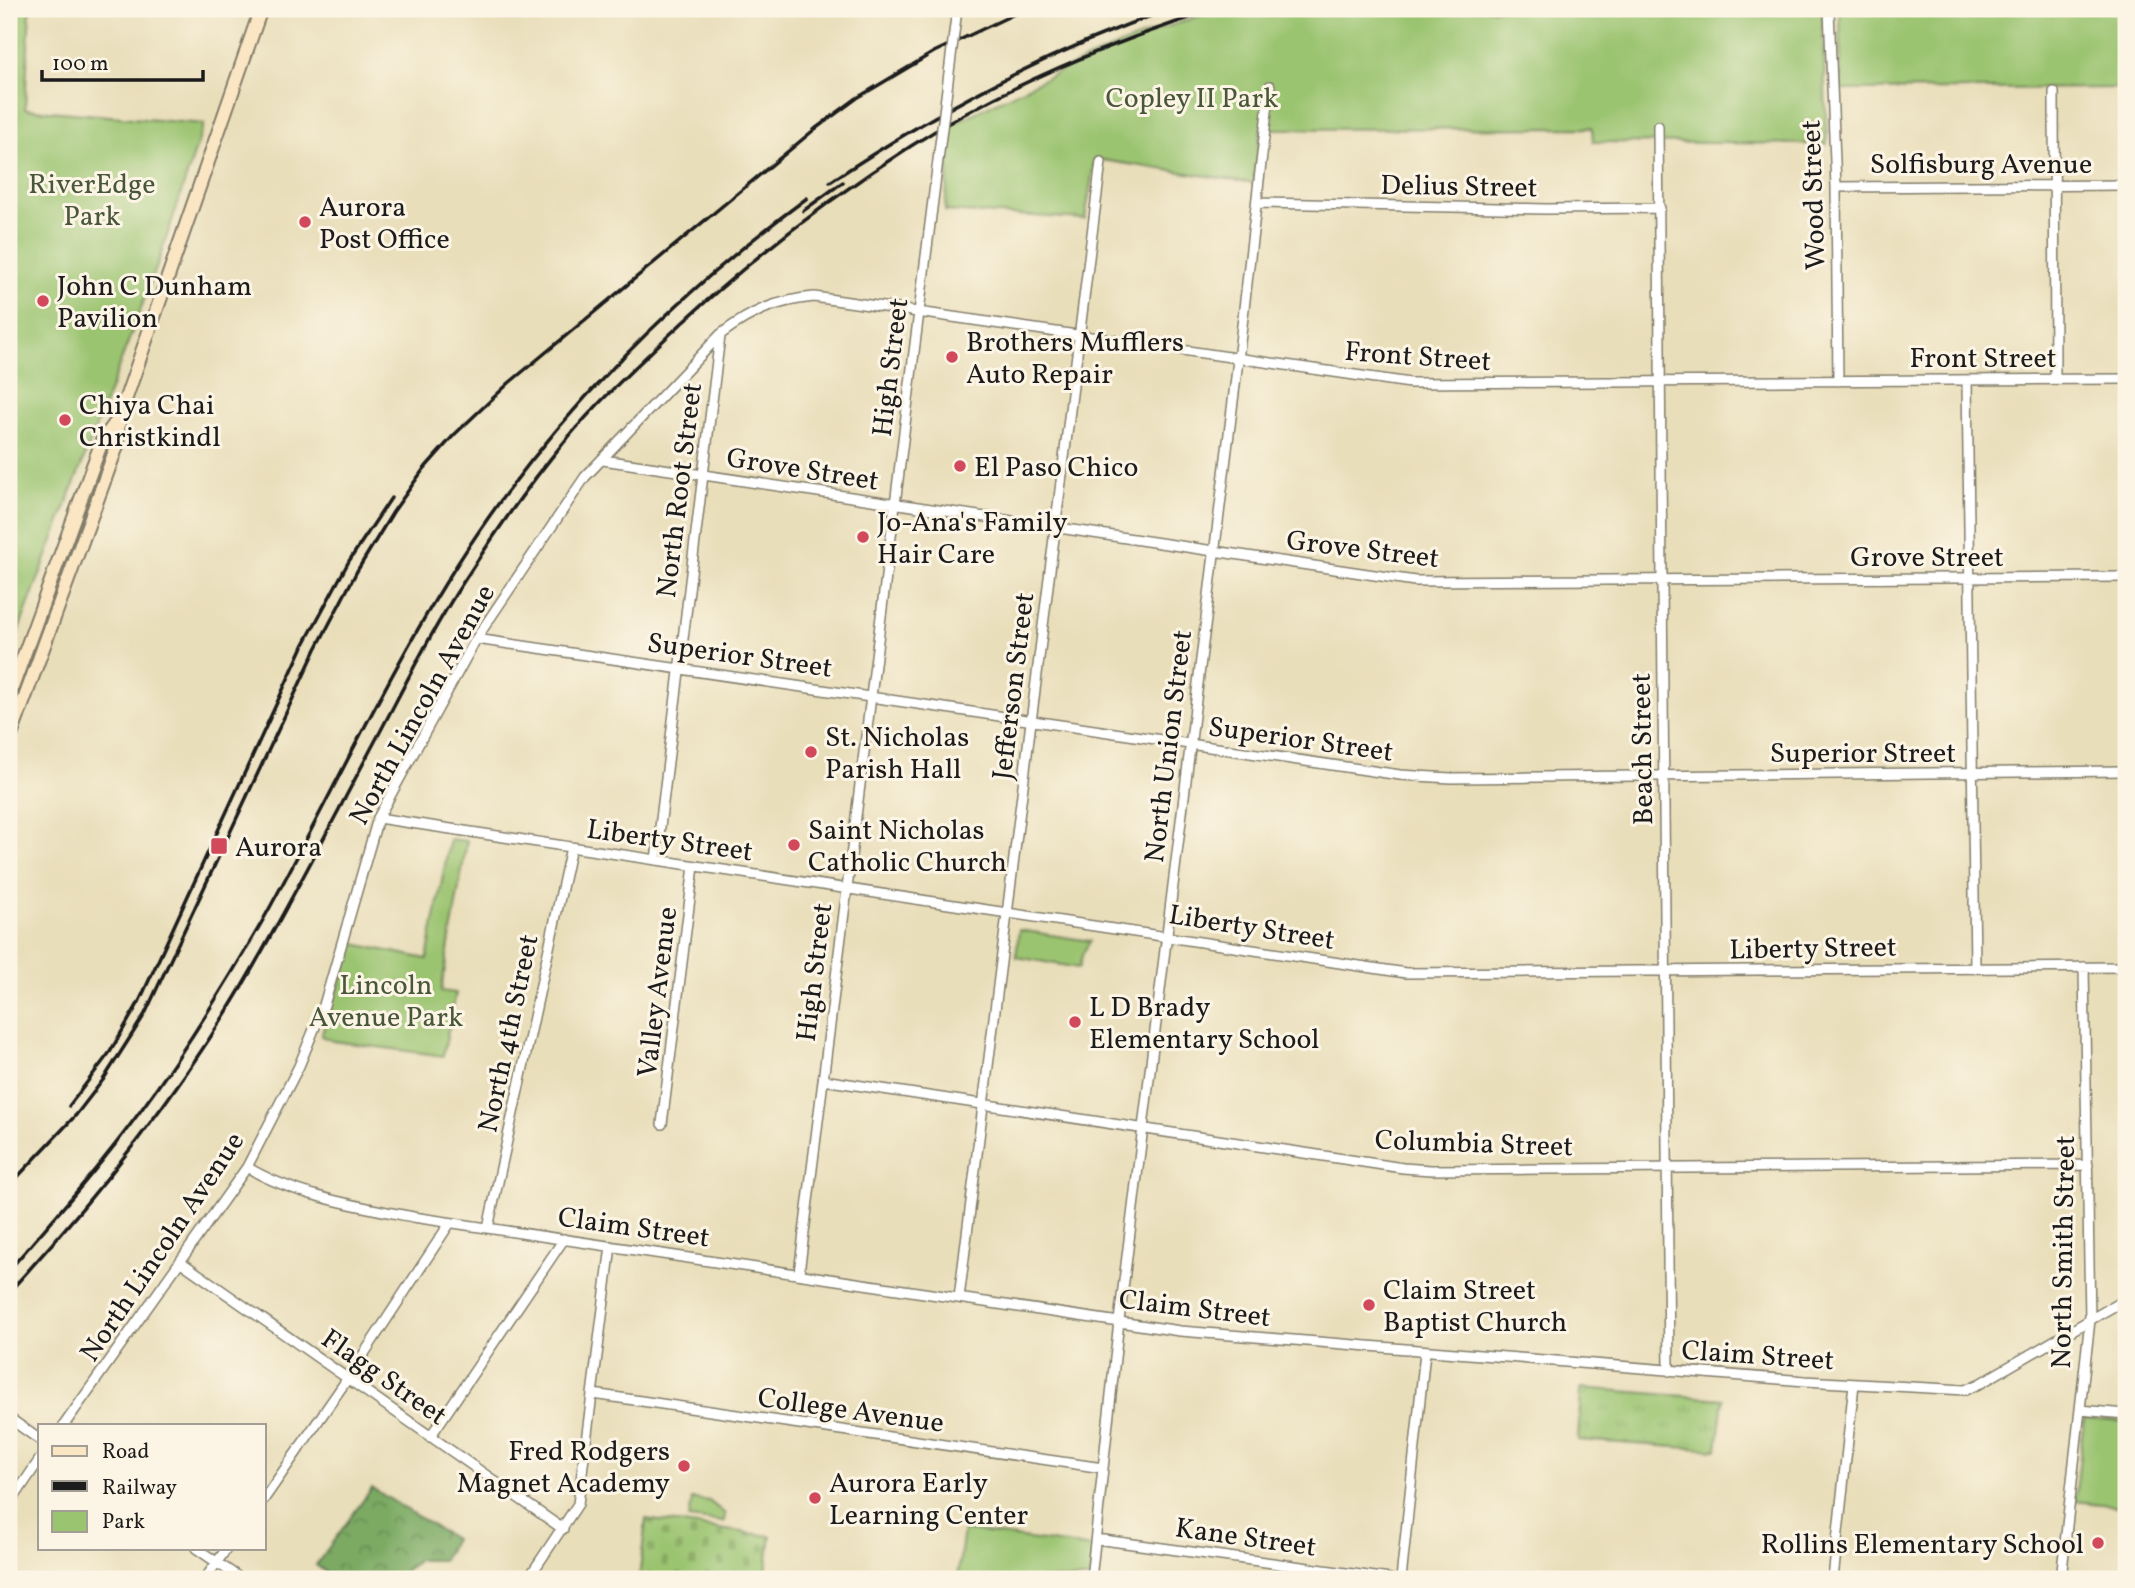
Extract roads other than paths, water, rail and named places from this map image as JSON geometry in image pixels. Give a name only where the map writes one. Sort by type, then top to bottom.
[{"type":"main road","points":[[9,741],[100,496],[117,446],[119,418],[261,9]]},
{"type":"main road","points":[[9,696],[102,442],[119,418]]},
{"type":"street","name":"High Street","points":[[799,1273],[957,9]]},
{"type":"street","name":"Wood Street","points":[[1829,9],[1836,187],[1838,381]]},
{"type":"street","name":"North Union Street","points":[[1091,1579],[1119,1321],[1239,359],[1270,86]]},
{"type":"street","points":[[2054,92],[2055,379]]},
{"type":"street","name":"Beach Street","points":[[1658,126],[1669,1371]]},
{"type":"street","name":"Jefferson Street","points":[[959,1298],[1101,162]]},
{"type":"street","name":"Solfisburg Avenue","points":[[1836,187],[2126,185]]},
{"type":"street","name":"Delius Street","points":[[1258,202],[1521,209],[1660,208]]},
{"type":"street","name":"Front Street","points":[[721,334],[745,316],[767,306],[792,299],[814,297],[1410,383],[2126,379]]},
{"type":"street","name":"North Lincoln Avenue","points":[[65,1424],[247,1167],[299,1066],[324,1005],[379,818],[476,639],[585,477],[721,334]]},
{"type":"street","name":"North Root Street","points":[[656,860],[721,334]]},
{"type":"street","points":[[1967,380],[1975,967]]},
{"type":"street","name":"Grove Street","points":[[603,460],[1415,581],[2126,577]]},
{"type":"street","name":"Superior Street","points":[[476,639],[1424,777],[2126,772]]},
{"type":"street","name":"Liberty Street","points":[[379,818],[1416,974],[2126,967]]},
{"type":"street","name":"North 4th Street","points":[[488,1228],[571,847]]},
{"type":"street","name":"Valley Avenue","points":[[662,1124],[694,866]]},
{"type":"street","name":"North Smith Street","points":[[2061,1579],[2090,1320],[2084,967]]},
{"type":"street","name":"Columbia Street","points":[[823,1080],[1431,1170],[2088,1165]]},
{"type":"street","name":"Claim Street","points":[[247,1167],[281,1183],[337,1200],[450,1223],[1180,1331],[1854,1384],[1965,1390],[2126,1299]]},
{"type":"street","points":[[266,1496],[450,1223]]},
{"type":"street","points":[[430,1437],[564,1239]]},
{"type":"street","points":[[528,1579],[578,1504],[611,1245]]},
{"type":"street","name":"Flagg Street","points":[[180,1262],[563,1528]]},
{"type":"street","points":[[1401,1579],[1425,1352]]},
{"type":"street","points":[[1833,1579],[1854,1384]]},
{"type":"street","name":"College Avenue","points":[[593,1394],[1103,1468]]},
{"type":"street","points":[[2080,1410],[2126,1414]]},
{"type":"street","points":[[9,1418],[38,1439]]},
{"type":"street","points":[[9,1505],[38,1462]]},
{"type":"street","name":"Kane Street","points":[[1096,1539],[1390,1579]]},
{"type":"street","points":[[199,1550],[241,1579]]},
{"type":"street","points":[[205,1579],[226,1550]]},
{"type":"railway","points":[[9,1186],[76,1115],[103,1080],[145,1014],[316,649],[357,571],[393,512],[423,470],[454,435],[509,383],[815,129],[857,98],[934,52],[1025,9]]},
{"type":"railway","points":[[830,182],[911,131],[994,85],[1080,44],[1170,9]]},
{"type":"railway","points":[[9,1292],[133,1146],[216,1029],[277,925],[452,599],[525,492],[589,414],[667,337],[754,260],[815,212],[911,146],[983,104],[1060,67],[1217,9]]},
{"type":"railway","points":[[803,211],[843,182]]},
{"type":"railway","points":[[9,1270],[124,1133],[204,1018],[263,920],[406,650],[469,546],[504,496],[571,413],[644,336],[723,264],[807,198]]},
{"type":"railway","points":[[69,1106],[110,1052],[139,1002],[304,644],[349,561],[391,498]]},
{"type":"place","name":"Aurora Post Office","points":[[305,222]]},
{"type":"place","name":"John C Dunham Pavilion","points":[[43,301]]},
{"type":"place","name":"Brothers Mufflers Auto Repair","points":[[952,357]]},
{"type":"place","name":"Chiya Chai Christkindl","points":[[65,420]]},
{"type":"place","name":"El Paso Chico","points":[[960,466]]},
{"type":"place","name":"Jo-Ana's Family Hair Care","points":[[863,537]]},
{"type":"place","name":"St. Nicholas Parish Hall","points":[[811,752]]},
{"type":"place","name":"Saint Nicholas Catholic Church","points":[[794,845]]},
{"type":"place","name":"Aurora","points":[[219,846]]},
{"type":"place","name":"L D Brady Elementary School","points":[[1075,1022]]},
{"type":"place","name":"Claim Street Baptist Church","points":[[1369,1305]]},
{"type":"place","name":"Fred Rodgers Magnet Academy","points":[[684,1466]]},
{"type":"place","name":"Aurora Early Learning Center","points":[[815,1498]]},
{"type":"place","name":"Rollins Elementary School","points":[[2098,1543]]},
{"type":"park label","name":"Copley II Park","points":[[1192,97]]},
{"type":"park label","name":"RiverEdge Park","points":[[92,199]]},
{"type":"park label","name":"Lincoln Avenue Park","points":[[386,1000]]}]
